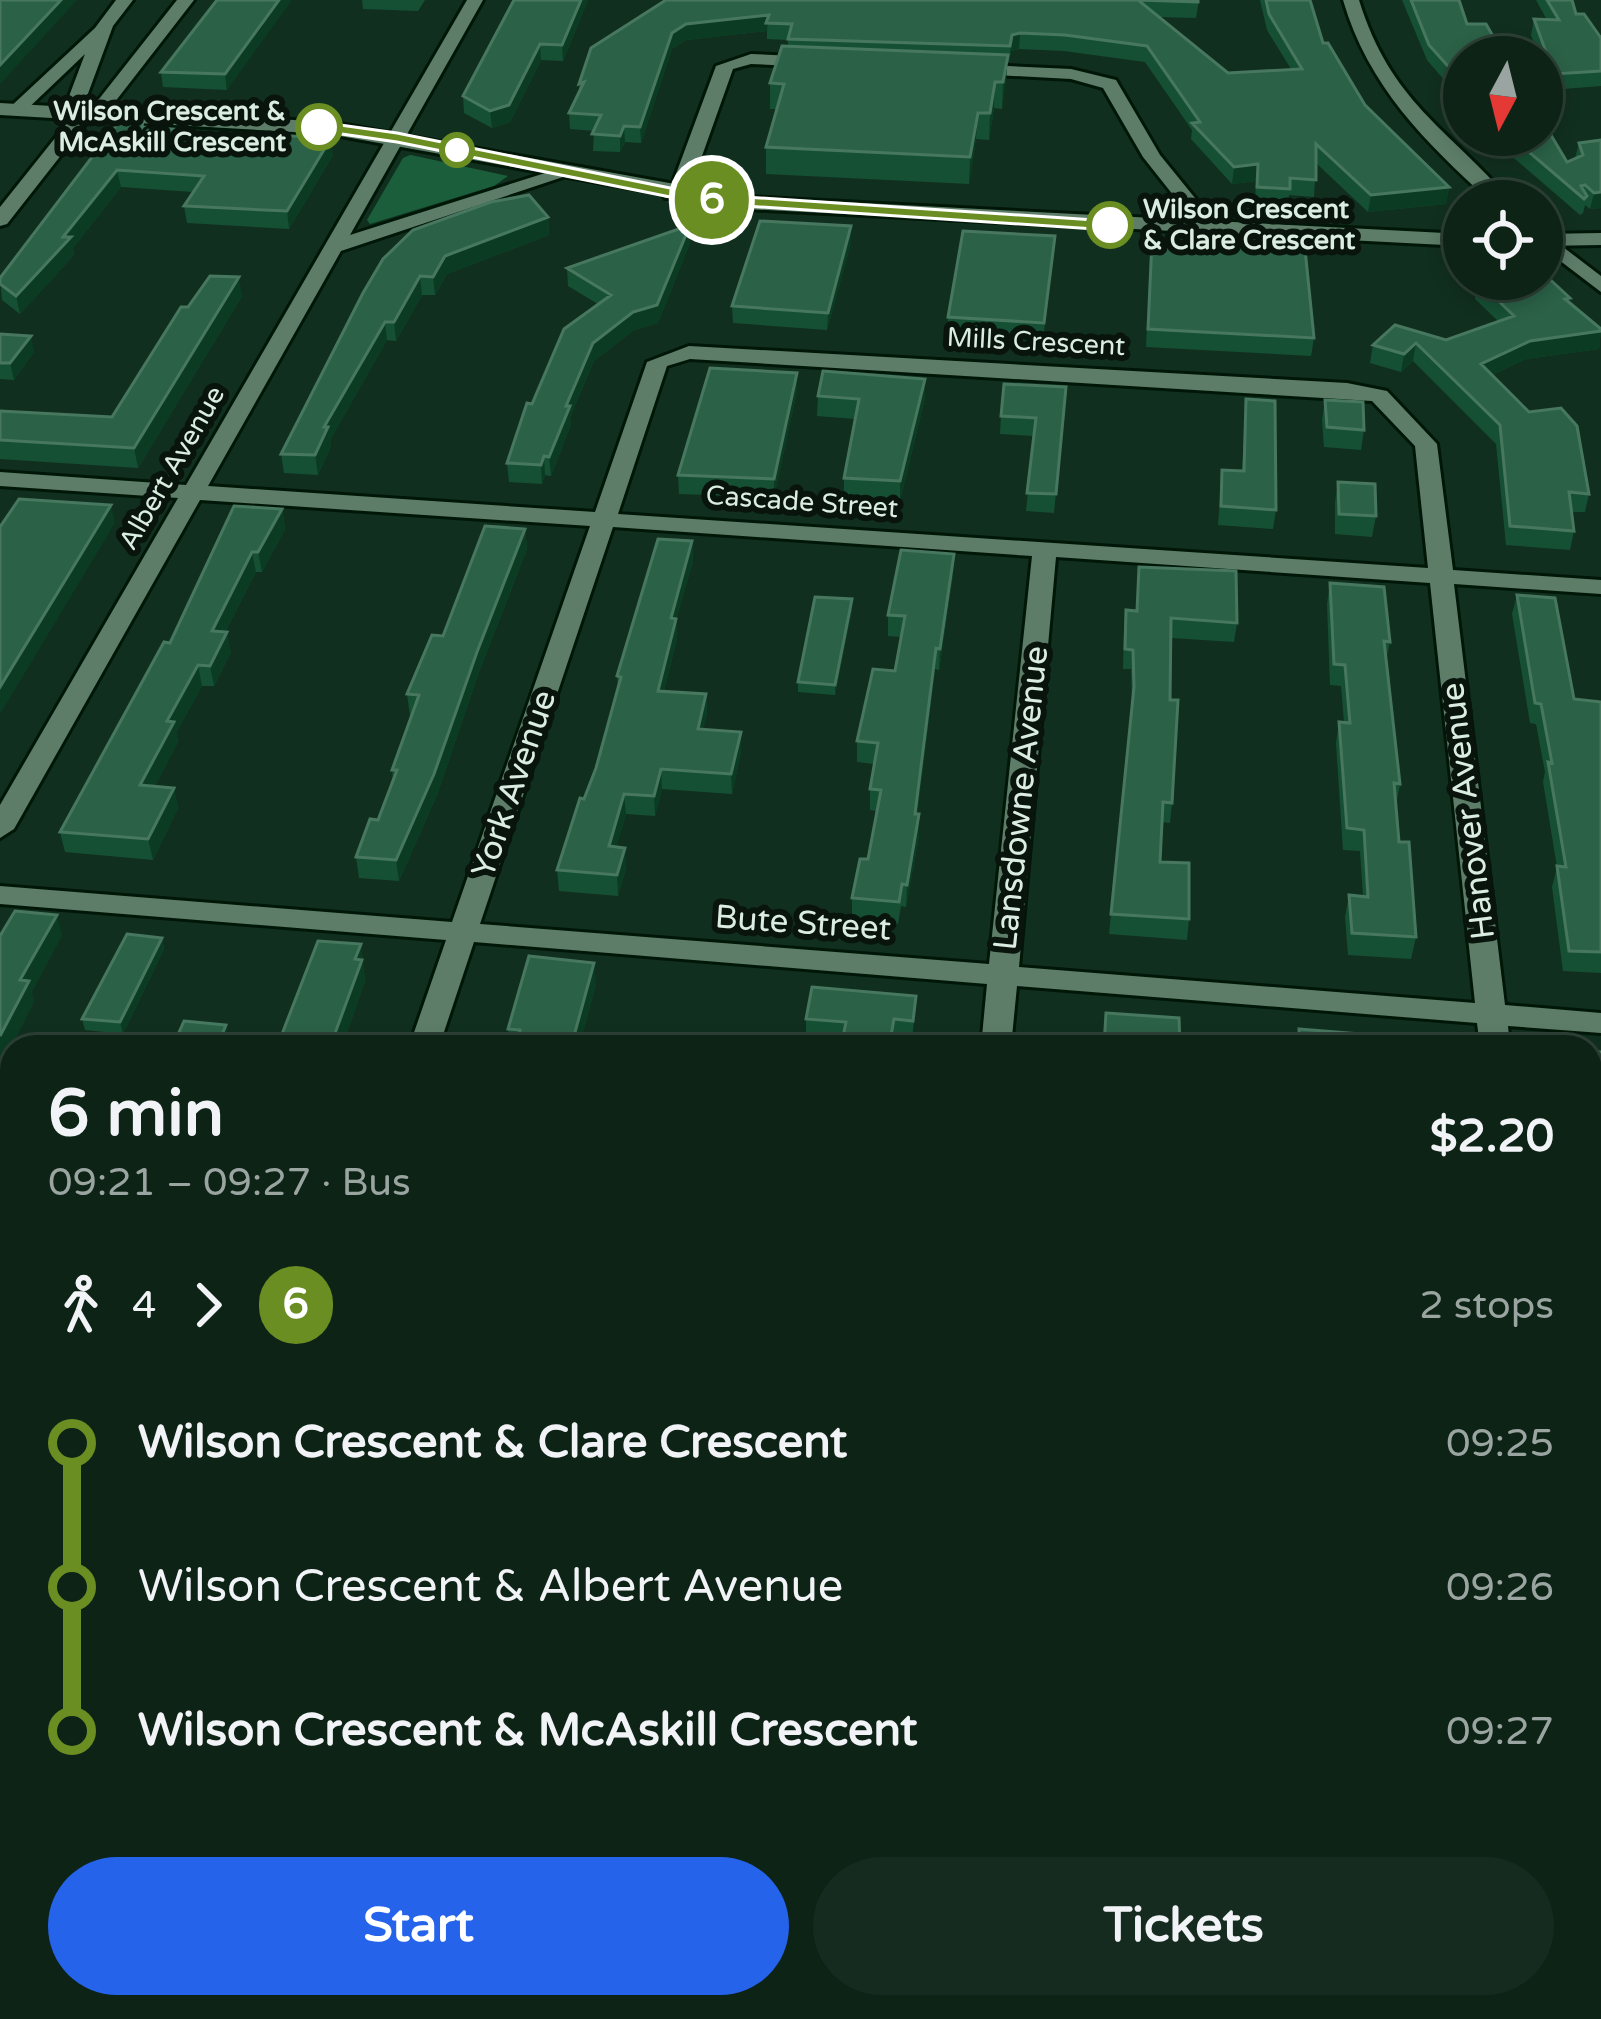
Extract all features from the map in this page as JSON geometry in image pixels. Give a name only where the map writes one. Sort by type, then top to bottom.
[{"type":"street","points":[[8,110],[105,25],[125,0]]},
{"type":"street","points":[[0,220],[84,113],[104,103],[186,0]]},
{"type":"street","name":"Albert Avenue","points":[[0,829],[475,0]]},
{"type":"street","points":[[1351,0],[1360,41],[1382,80],[1425,131],[1478,180]]},
{"type":"street","points":[[84,113],[76,101],[105,25]]},
{"type":"street","points":[[672,194],[682,184],[725,66],[752,59],[843,64]]},
{"type":"street","points":[[934,68],[1071,74],[1110,84],[1152,157],[1211,230]]},
{"type":"street","points":[[8,110],[313,126],[397,137],[672,194],[810,208],[1443,239]]},
{"type":"street","points":[[337,246],[565,173]]},
{"type":"street","points":[[1563,239],[1601,239]]},
{"type":"street","points":[[1563,255],[1601,286]]},
{"type":"street","name":"Mills Crescent","points":[[604,521],[658,362],[688,352],[1366,392],[1379,396],[1426,444],[1442,576]]},
{"type":"street","name":"Cascade Street","points":[[0,479],[1601,587]]},
{"type":"street","name":"York Avenue","points":[[428,1035],[604,521]]},
{"type":"street","name":"Lansdowne Avenue","points":[[997,1035],[1045,549]]},
{"type":"street","name":"Hanover Avenue","points":[[1442,576],[1494,1035]]},
{"type":"street","name":"Bute Street","points":[[0,895],[1601,1023]]},
{"type":"green space","points":[[410,155],[508,176],[494,186],[370,224],[367,220],[403,158]]},
{"type":"building","points":[[0,0],[61,0],[0,65]]},
{"type":"building","points":[[217,0],[279,0],[225,74],[161,72]]},
{"type":"building","points":[[514,0],[581,0],[562,45],[540,44],[509,105],[490,111],[463,96]]},
{"type":"building","points":[[666,0],[1138,0],[1228,73],[1302,69],[1269,14],[1266,0],[1310,0],[1323,43],[1328,43],[1365,105],[1443,181],[1443,188],[1371,195],[1316,144],[1316,180],[1290,178],[1290,189],[1257,187],[1258,164],[1234,167],[1192,123],[1200,122],[1147,46],[1020,33],[1012,35],[1010,46],[788,39],[792,24],[766,23],[769,15],[686,24],[672,33],[640,127],[624,126],[620,136],[592,134],[601,115],[569,113],[584,82],[579,84],[591,48]]},
{"type":"building","points":[[1411,0],[1459,0],[1467,24],[1486,24],[1493,36],[1443,36],[1443,61],[1429,45]]},
{"type":"building","points":[[1547,0],[1572,0],[1576,14],[1584,14],[1601,38],[1601,71],[1563,73],[1563,36],[1540,36],[1534,19],[1559,20]]},
{"type":"building","points":[[782,46],[1008,55],[1003,82],[995,82],[990,113],[978,113],[970,157],[766,147],[784,84],[770,83]]},
{"type":"building","points":[[121,119],[143,120],[142,127],[187,130],[178,143],[192,146],[261,151],[272,135],[331,138],[287,211],[184,206],[204,176],[117,170],[63,237],[71,237],[16,296],[0,284],[0,278]]},
{"type":"building","points":[[1601,140],[1601,192],[1581,186],[1584,199],[1534,156],[1563,155],[1567,162],[1583,155],[1579,143]]},
{"type":"building","points":[[529,195],[548,217],[445,256],[433,277],[420,276],[394,322],[385,322],[324,427],[328,427],[315,455],[281,454],[383,259],[413,230],[491,202]]},
{"type":"building","points":[[760,221],[851,226],[828,313],[732,306]]},
{"type":"building","points":[[690,225],[657,305],[633,312],[593,343],[549,457],[544,456],[541,465],[507,463],[527,403],[532,404],[564,329],[611,295],[567,268]]},
{"type":"building","points":[[963,231],[1055,236],[1044,323],[948,317]]},
{"type":"building","points":[[1152,241],[1305,249],[1314,338],[1148,329]]},
{"type":"building","points":[[210,276],[239,277],[134,448],[0,440],[0,411],[112,417],[181,307],[188,307]]},
{"type":"building","points":[[1563,292],[1570,298],[1565,299],[1601,329],[1530,341],[1481,364],[1529,412],[1561,408],[1577,426],[1589,494],[1569,492],[1574,531],[1510,526],[1500,425],[1416,343],[1404,354],[1373,345],[1395,325],[1446,340],[1514,316],[1498,300],[1563,300]]},
{"type":"building","points":[[0,334],[31,336],[10,363],[0,363]]},
{"type":"building","points":[[710,368],[797,373],[774,479],[678,475]]},
{"type":"building","points":[[823,371],[925,379],[900,481],[844,478],[859,399],[818,396]]},
{"type":"building","points":[[1004,384],[1066,387],[1056,494],[1027,493],[1036,418],[1001,416]]},
{"type":"building","points":[[1246,399],[1275,401],[1276,510],[1221,506],[1222,470],[1244,471]]},
{"type":"building","points":[[1325,400],[1363,402],[1364,430],[1327,427]]},
{"type":"building","points":[[1338,482],[1375,484],[1376,516],[1339,514]]},
{"type":"building","points":[[19,499],[111,505],[0,687],[0,527]]},
{"type":"building","points":[[234,506],[282,509],[258,552],[252,552],[212,631],[227,632],[210,666],[198,665],[140,785],[174,788],[148,839],[60,832],[164,642],[170,643]]},
{"type":"building","points":[[485,526],[525,529],[434,774],[396,860],[356,857],[370,819],[378,820],[397,770],[392,770],[419,695],[407,694],[432,635],[443,636]]},
{"type":"building","points":[[658,539],[692,541],[658,691],[706,694],[698,729],[741,732],[731,774],[661,769],[654,796],[624,794],[609,846],[625,848],[617,875],[557,870],[580,798],[584,799],[596,768],[621,677],[617,676]]},
{"type":"building","points":[[901,550],[954,554],[940,649],[936,648],[915,814],[919,814],[907,885],[902,884],[899,902],[852,898],[860,859],[868,859],[881,790],[870,789],[878,743],[857,741],[873,669],[895,671],[905,616],[888,615]]},
{"type":"building","points":[[1139,567],[1236,571],[1237,623],[1171,618],[1170,700],[1178,700],[1172,803],[1163,802],[1160,862],[1189,863],[1189,919],[1111,914],[1134,687],[1133,650],[1125,649],[1126,610],[1137,611]]},
{"type":"building","points":[[1330,583],[1384,587],[1390,642],[1384,641],[1400,784],[1394,783],[1399,842],[1409,842],[1416,937],[1352,933],[1349,895],[1368,897],[1364,830],[1347,828],[1339,722],[1350,723],[1345,665],[1334,664]]},
{"type":"building","points":[[1517,595],[1555,598],[1574,699],[1601,702],[1601,952],[1569,951],[1557,866],[1566,867],[1548,762],[1552,763],[1541,704],[1535,703]]},
{"type":"building","points":[[815,597],[852,599],[835,685],[798,682]]},
{"type":"building","points":[[15,911],[57,915],[20,980],[29,981],[1,1035],[0,1035],[0,936]]},
{"type":"building","points":[[127,934],[162,938],[120,1022],[82,1019]]},
{"type":"building","points":[[318,941],[361,944],[355,959],[362,960],[334,1035],[282,1035]]},
{"type":"building","points":[[529,956],[594,963],[574,1035],[519,1035],[520,1030],[508,1029]]},
{"type":"building","points":[[812,987],[916,996],[913,1021],[894,1019],[891,1035],[843,1035],[846,1022],[806,1019]]},
{"type":"building","points":[[1106,1013],[1179,1018],[1180,1035],[1105,1035]]},
{"type":"building","points":[[184,1021],[226,1025],[222,1035],[178,1035]]},
{"type":"building","points":[[1299,1029],[1373,1035],[1299,1035]]},
{"type":"bus line","name":"6","points":[[319,127],[397,137],[700,199],[1110,225]]},
{"type":"place","name":"Wilson Crescent & McAskill Crescent","points":[[319,127]]},
{"type":"place","name":"Wilson Crescent & Clare Crescent","points":[[1110,225]]}]
